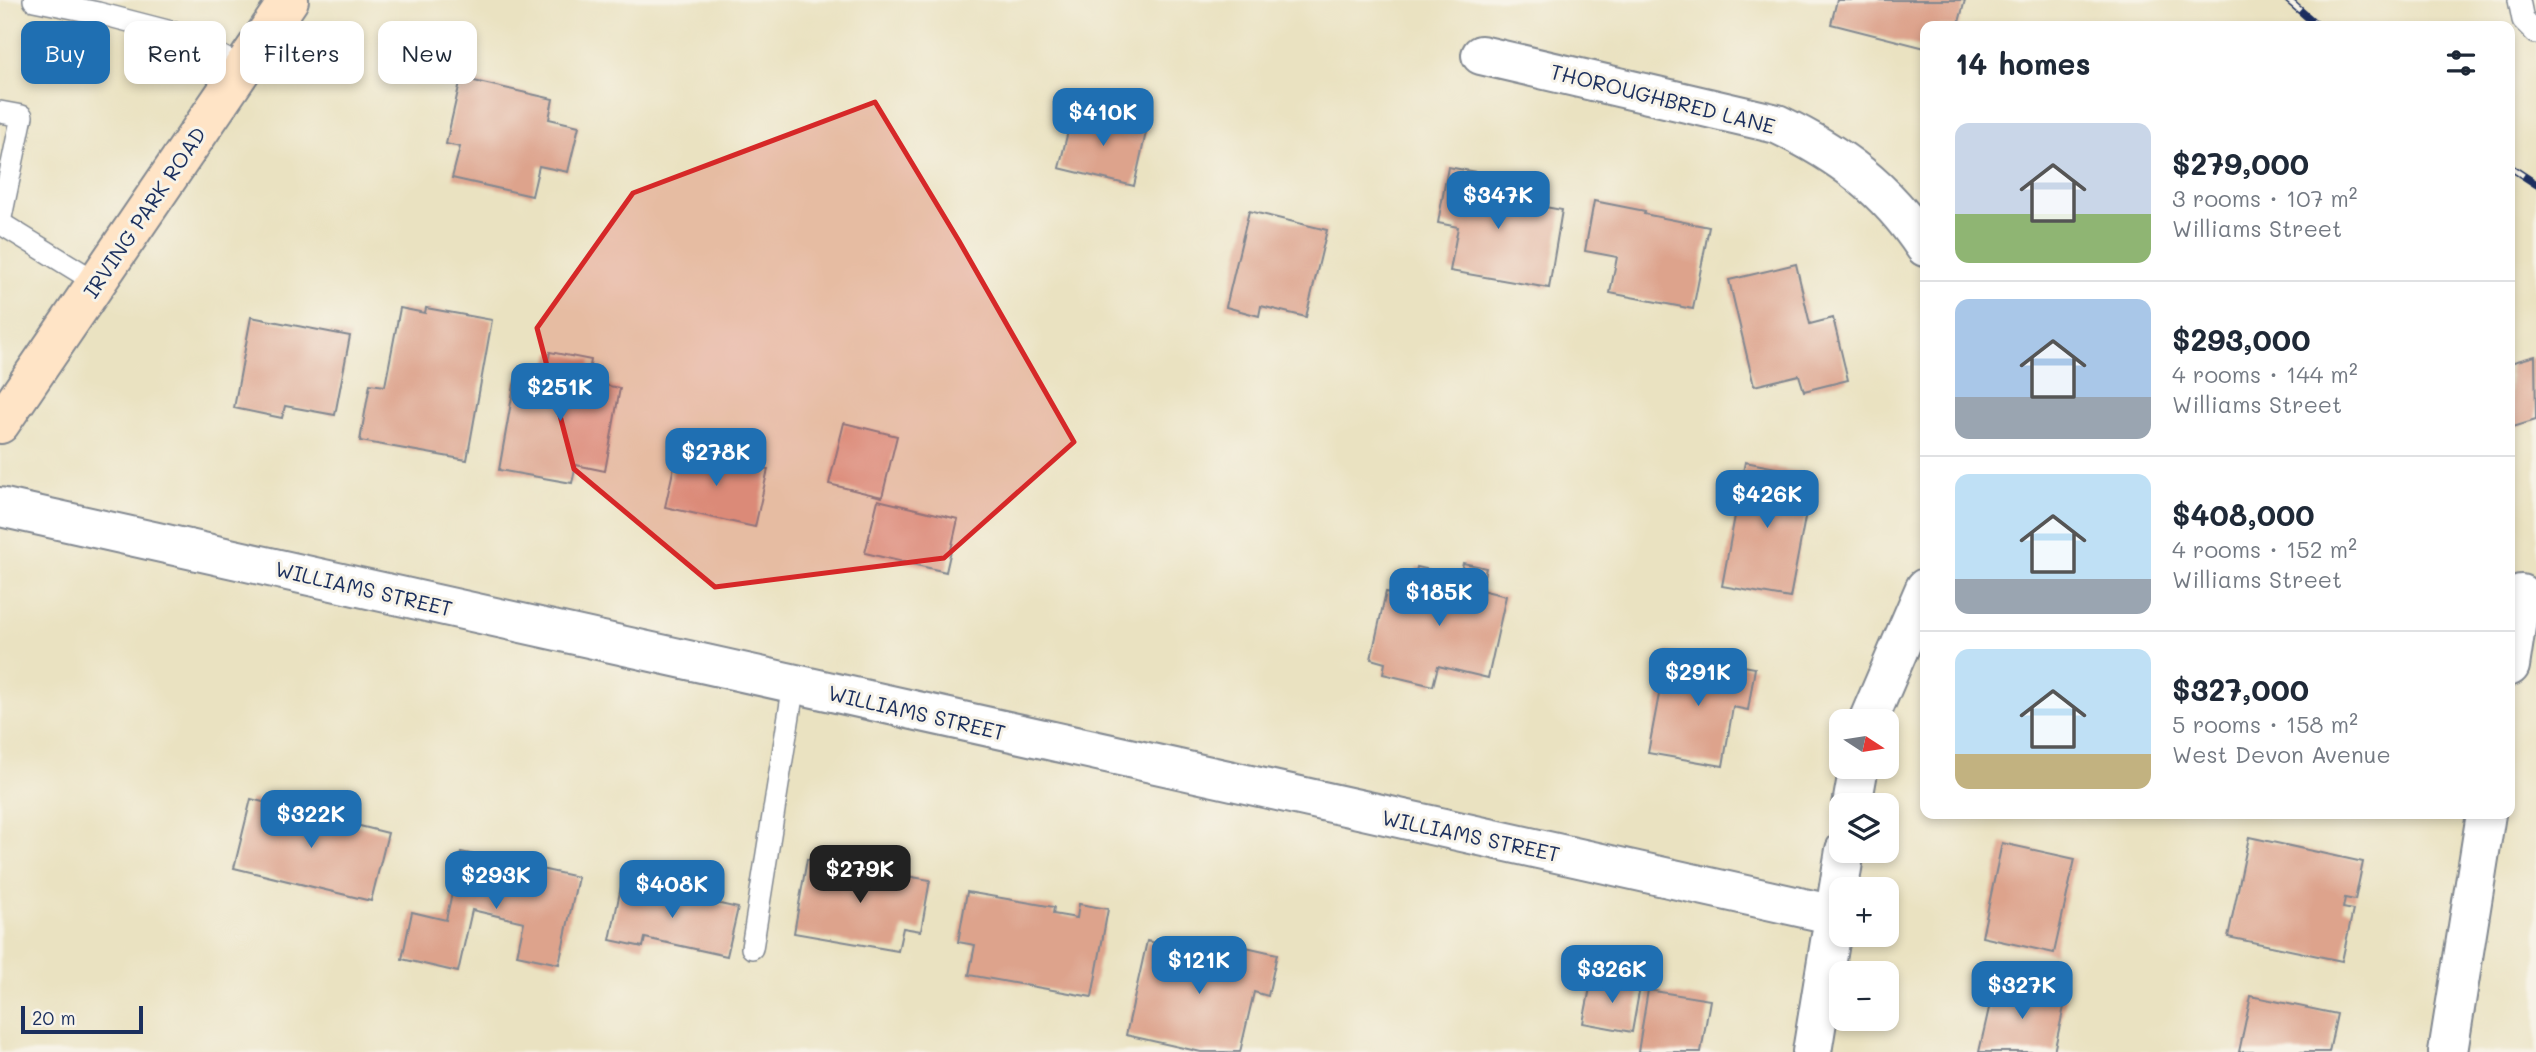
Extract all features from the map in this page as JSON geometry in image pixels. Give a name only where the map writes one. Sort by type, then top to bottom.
[{"type":"main road","name":"IRVING PARK ROAD","points":[[275,21],[289,0]]},
{"type":"main road","name":"IRVING PARK ROAD","points":[[0,424],[240,72]]},
{"type":"street","name":"THOROUGHBRED LANE","points":[[1481,55],[1777,124],[1815,142],[1850,165],[1882,192],[1920,240]]},
{"type":"street","name":"WILLIAMS STREET","points":[[0,507],[1829,914]]},
{"type":"street","points":[[2515,633],[2521,594]]},
{"type":"street","points":[[1873,709],[1920,600]]},
{"type":"street","points":[[2448,1052],[2485,819]]},
{"type":"street","points":[[1812,1052],[1830,947]]},
{"type":"lane","points":[[36,0],[183,35],[240,66]]},
{"type":"lane","points":[[2519,0],[2523,20],[2536,33]]},
{"type":"lane","points":[[0,112],[22,116],[0,222],[96,282]]},
{"type":"lane","points":[[752,948],[794,684]]},
{"type":"highlighted area","points":[[875,102],[959,241],[1074,442],[944,558],[715,587],[574,469],[537,328],[633,193]]},
{"type":"building","points":[[1837,0],[1965,0],[1959,21],[1920,21],[1920,47],[1831,24]]},
{"type":"building","points":[[477,82],[553,99],[549,119],[579,126],[568,172],[539,166],[532,196],[452,178],[460,147],[446,144],[460,84],[477,84]]},
{"type":"building","points":[[1073,111],[1147,128],[1134,186],[1059,168]]},
{"type":"building","points":[[1448,167],[1504,177],[1501,199],[1562,210],[1549,288],[1450,271],[1458,227],[1438,223]]},
{"type":"building","points":[[1594,201],[1709,227],[1693,309],[1610,293],[1617,257],[1585,251]]},
{"type":"building","points":[[1249,211],[1327,230],[1306,317],[1261,306],[1259,316],[1226,307]]},
{"type":"building","points":[[1796,264],[1810,324],[1833,318],[1848,380],[1804,391],[1799,375],[1754,386],[1729,280]]},
{"type":"building","points":[[400,308],[425,313],[426,308],[492,320],[467,460],[360,441],[370,384],[385,386]]},
{"type":"building","points":[[251,317],[350,336],[335,415],[285,406],[282,418],[234,408]]},
{"type":"building","points":[[550,352],[591,360],[587,382],[620,388],[605,471],[576,465],[572,483],[499,470],[515,380],[543,385]]},
{"type":"building","points":[[2535,356],[2536,420],[2515,426],[2515,362]]},
{"type":"building","points":[[844,423],[897,436],[882,497],[829,484]]},
{"type":"building","points":[[678,449],[768,469],[755,527],[665,507]]},
{"type":"building","points":[[1745,462],[1813,475],[1790,598],[1722,586]]},
{"type":"building","points":[[878,500],[958,519],[946,572],[865,553]]},
{"type":"building","points":[[1463,563],[1486,568],[1481,590],[1506,596],[1488,678],[1438,666],[1433,686],[1383,674],[1385,663],[1371,659],[1386,592],[1410,597],[1417,567],[1448,574],[1442,602],[1454,605]]},
{"type":"building","points":[[1667,652],[1755,668],[1748,710],[1733,707],[1723,766],[1648,753]]},
{"type":"building","points":[[251,799],[388,833],[371,901],[234,868]]},
{"type":"building","points":[[2249,837],[2363,862],[2355,900],[2345,898],[2343,908],[2353,910],[2342,961],[2228,937]]},
{"type":"building","points":[[2002,843],[2075,859],[2054,953],[1982,937]]},
{"type":"building","points":[[461,852],[578,877],[559,964],[517,955],[524,922],[472,910],[458,972],[402,959],[412,912],[446,920]]},
{"type":"building","points":[[807,859],[930,880],[921,931],[903,928],[898,951],[794,933]]},
{"type":"building","points":[[622,882],[738,908],[727,956],[645,938],[643,947],[610,940]]},
{"type":"building","points":[[967,892],[1054,907],[1053,914],[1077,918],[1079,904],[1108,909],[1092,997],[969,975],[975,945],[958,942]]},
{"type":"building","points":[[1215,940],[1277,954],[1268,996],[1254,992],[1240,1052],[1201,1052],[1126,1035],[1147,941],[1212,956]]},
{"type":"building","points":[[1592,978],[1640,987],[1632,1032],[1583,1023]]},
{"type":"building","points":[[1995,982],[2066,998],[2054,1052],[1979,1052]]},
{"type":"building","points":[[1648,990],[1710,1000],[1701,1052],[1638,1052]]},
{"type":"building","points":[[2251,996],[2337,1014],[2329,1052],[2239,1052]]},
{"type":"railway","points":[[2288,0],[2312,21]]},
{"type":"railway","points":[[2515,170],[2536,184]]}]
